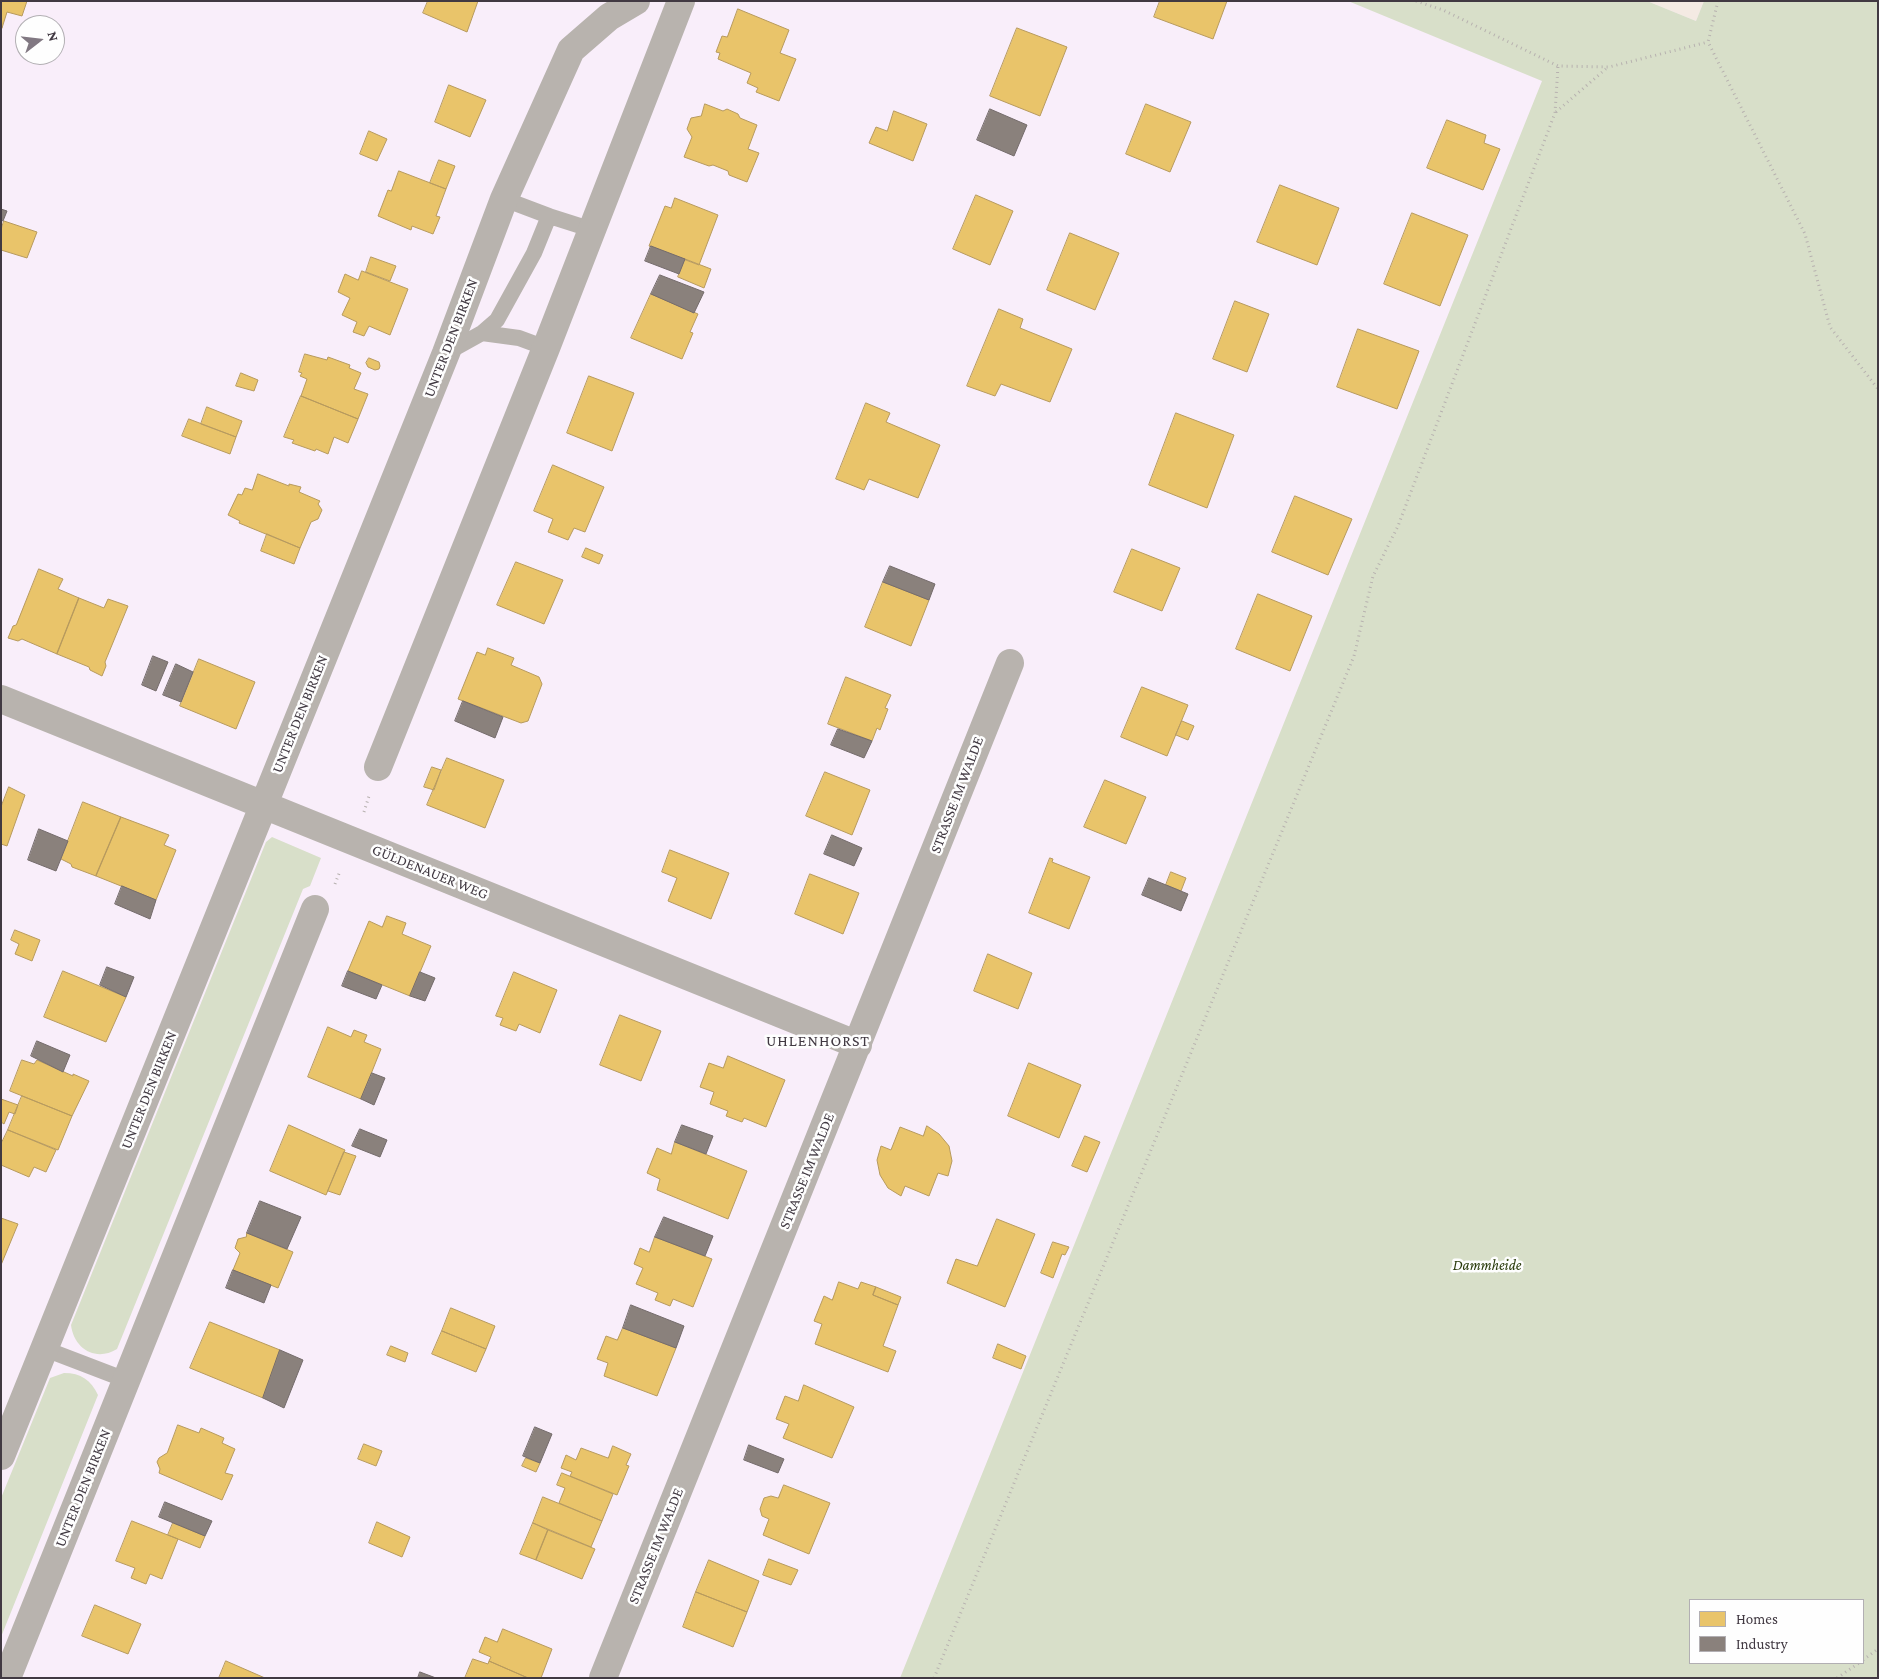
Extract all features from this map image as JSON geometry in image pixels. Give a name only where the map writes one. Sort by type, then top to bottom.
[{"type":"street","name":"UNTER DEN BIRKEN","points":[[1,1456],[446,353],[504,199],[571,50],[609,16],[636,1]]},
{"type":"street","points":[[378,767],[593,230],[681,1]]},
{"type":"street","name":"STRASSE IM WALDE","points":[[603,1678],[1010,663]]},
{"type":"street","name":"GÜLDENAUER WEG","points":[[1,699],[858,1045]]},
{"type":"street","name":"UNTER DEN BIRKEN","points":[[7,1678],[315,909]]},
{"type":"lane","points":[[504,199],[593,230]]},
{"type":"lane","points":[[446,353],[482,333],[497,320],[534,253],[549,216]]},
{"type":"lane","points":[[482,333],[519,338],[546,348]]},
{"type":"lane","points":[[44,1349],[126,1380]]},
{"type":"path","points":[[1416,1],[1443,10],[1558,66],[1609,67],[1708,42]]},
{"type":"path","points":[[1718,1],[1708,42],[1805,234],[1830,327],[1878,389]]},
{"type":"path","points":[[934,1678],[1354,656],[1373,576],[1398,526],[1556,113],[1558,66]]},
{"type":"path","points":[[1556,113],[1609,67]]},
{"type":"path","points":[[1864,1659],[1878,1650]]},
{"type":"path","points":[[1837,1678],[1858,1664]]},
{"type":"shaded area","points":[[1647,1],[1704,1],[1696,21]]},
{"type":"green space","name":"Dammheide","points":[[1348,1],[1647,1],[1696,21],[1704,1],[1878,1],[1878,1678],[900,1678],[1542,81]]},
{"type":"green space","points":[[272,837],[321,858],[310,886],[303,889],[117,1349],[101,1354],[87,1351],[76,1341],[71,1325],[266,842]]},
{"type":"green space","points":[[64,1373],[76,1374],[85,1378],[98,1395],[1,1637],[1,1498],[50,1378]]},
{"type":"building: Homes","points":[[1,1],[27,1],[22,15],[7,12],[2,28]]},
{"type":"building: Homes","points":[[428,1],[478,1],[467,32],[423,13]]},
{"type":"building: Homes","points":[[1160,1],[1227,1],[1213,39],[1154,17]]},
{"type":"building: Homes","points":[[738,9],[789,30],[780,53],[796,59],[779,101],[756,92],[758,88],[747,83],[751,73],[718,59],[720,53],[716,52],[722,36],[727,37]]},
{"type":"building: Homes","points":[[1017,28],[1067,47],[1040,116],[990,96]]},
{"type":"building: Homes","points":[[449,85],[486,100],[470,137],[435,122]]},
{"type":"building: Homes","points":[[705,104],[723,111],[727,109],[738,114],[740,118],[757,125],[748,149],[759,153],[747,182],[729,175],[728,171],[713,165],[709,166],[684,157],[692,137],[687,129],[691,118],[701,116]]},
{"type":"building: Homes","points":[[1146,104],[1191,122],[1170,172],[1126,154]]},
{"type":"building: Homes","points":[[894,111],[927,124],[913,161],[869,143],[876,127],[887,131]]},
{"type":"building: Homes","points":[[1447,120],[1486,135],[1484,143],[1500,149],[1483,190],[1427,168]]},
{"type":"building: Homes","points":[[369,131],[387,139],[377,161],[360,154]]},
{"type":"building: Homes","points":[[439,160],[455,166],[446,189],[430,183]]},
{"type":"building: Homes","points":[[399,171],[446,189],[436,216],[440,217],[433,234],[412,226],[411,230],[378,216],[388,190],[391,191]]},
{"type":"building: Homes","points":[[1280,185],[1339,208],[1317,265],[1257,242]]},
{"type":"building: Homes","points":[[976,195],[1013,211],[990,265],[953,249]]},
{"type":"building: Homes","points":[[675,198],[718,215],[699,265],[649,246],[665,206],[671,208]]},
{"type":"building: Homes","points":[[1412,213],[1468,235],[1440,306],[1384,284]]},
{"type":"building: Homes","points":[[4,221],[37,232],[27,258],[1,250],[1,230]]},
{"type":"building: Homes","points":[[1070,233],[1119,253],[1095,310],[1047,290]]},
{"type":"building: Homes","points":[[371,257],[396,266],[390,281],[366,272]]},
{"type":"building: Homes","points":[[685,259],[711,269],[704,288],[678,277]]},
{"type":"building: Homes","points":[[362,271],[408,289],[390,335],[369,326],[364,336],[353,332],[357,322],[342,315],[350,298],[338,292],[345,274],[358,280]]},
{"type":"building: Homes","points":[[651,294],[698,314],[690,332],[693,333],[682,359],[631,338]]},
{"type":"building: Homes","points":[[1235,301],[1269,314],[1247,372],[1213,359]]},
{"type":"building: Homes","points":[[999,309],[1023,319],[1020,328],[1072,349],[1050,402],[1001,384],[995,396],[967,386]]},
{"type":"building: Homes","points":[[1358,329],[1419,351],[1397,409],[1337,387]]},
{"type":"building: Homes","points":[[305,354],[327,360],[328,357],[350,365],[349,368],[361,373],[354,389],[368,394],[358,419],[301,396],[307,379],[300,376],[302,373],[299,372]]},
{"type":"building: Homes","points":[[369,358],[379,362],[379,369],[375,370],[368,367],[366,363]]},
{"type":"building: Homes","points":[[241,373],[258,380],[254,391],[236,386]]},
{"type":"building: Homes","points":[[589,376],[634,393],[612,451],[567,433]]},
{"type":"building: Homes","points":[[301,396],[358,419],[348,443],[334,437],[328,454],[292,443],[294,440],[284,437]]},
{"type":"building: Homes","points":[[866,403],[890,413],[886,422],[940,445],[918,498],[869,479],[864,490],[836,479]]},
{"type":"building: Homes","points":[[207,407],[242,421],[236,437],[201,424]]},
{"type":"building: Homes","points":[[1176,413],[1234,435],[1207,508],[1149,485]]},
{"type":"building: Homes","points":[[189,419],[236,437],[230,454],[182,436]]},
{"type":"building: Homes","points":[[553,465],[604,487],[585,532],[574,528],[568,540],[548,532],[553,519],[534,511]]},
{"type":"building: Homes","points":[[258,474],[289,486],[289,484],[301,487],[299,492],[320,501],[318,504],[322,510],[318,519],[311,522],[300,548],[239,523],[240,521],[228,515],[238,494],[242,495],[245,488],[252,490]]},
{"type":"building: Homes","points":[[1295,496],[1352,519],[1328,575],[1272,552]]},
{"type":"building: Homes","points":[[267,534],[300,548],[294,564],[261,551]]},
{"type":"building: Homes","points":[[586,548],[603,555],[599,564],[582,557]]},
{"type":"building: Homes","points":[[1132,549],[1180,568],[1162,611],[1114,592]]},
{"type":"building: Homes","points":[[516,562],[563,580],[544,624],[497,605]]},
{"type":"building: Homes","points":[[39,569],[63,579],[58,589],[79,598],[57,654],[22,639],[18,641],[8,638],[13,626],[16,625]]},
{"type":"building: Homes","points":[[883,582],[929,600],[911,646],[865,627]]},
{"type":"building: Homes","points":[[1258,594],[1312,616],[1290,671],[1236,649]]},
{"type":"building: Homes","points":[[79,598],[104,608],[108,599],[128,606],[105,662],[106,666],[102,676],[90,670],[89,667],[57,654]]},
{"type":"building: Homes","points":[[488,648],[514,658],[511,665],[539,677],[542,684],[528,721],[521,723],[458,699],[477,652],[485,655]]},
{"type":"building: Homes","points":[[199,659],[255,682],[236,729],[180,706]]},
{"type":"building: Homes","points":[[846,677],[891,695],[885,708],[888,709],[880,730],[877,728],[872,741],[828,724]]},
{"type":"building: Homes","points":[[1142,687],[1188,705],[1167,756],[1121,737]]},
{"type":"building: Homes","points":[[1182,721],[1194,726],[1188,740],[1176,735]]},
{"type":"building: Homes","points":[[447,758],[504,780],[485,828],[427,805]]},
{"type":"building: Homes","points":[[432,767],[441,770],[434,790],[424,787]]},
{"type":"building: Homes","points":[[825,772],[870,790],[852,835],[806,816]]},
{"type":"building: Homes","points":[[1105,780],[1146,797],[1126,844],[1084,827]]},
{"type":"building: Homes","points":[[9,787],[25,795],[7,846],[1,844],[1,807]]},
{"type":"building: Homes","points":[[83,802],[121,817],[96,876],[72,867],[71,864],[61,859]]},
{"type":"building: Homes","points":[[121,817],[169,835],[164,845],[176,850],[156,900],[96,876]]},
{"type":"building: Homes","points":[[670,850],[729,873],[711,919],[668,901],[677,878],[662,872]]},
{"type":"building: Homes","points":[[1050,858],[1053,859],[1052,862],[1090,877],[1069,929],[1029,913]]},
{"type":"building: Homes","points":[[1171,872],[1186,878],[1181,891],[1166,885]]},
{"type":"building: Homes","points":[[810,874],[859,893],[843,934],[795,914]]},
{"type":"building: Homes","points":[[387,916],[406,923],[402,934],[431,946],[410,996],[348,971],[369,921],[382,927]]},
{"type":"building: Homes","points":[[15,930],[40,940],[32,961],[15,954],[19,944],[11,940]]},
{"type":"building: Homes","points":[[988,954],[1032,973],[1018,1009],[974,991]]},
{"type":"building: Homes","points":[[63,971],[126,997],[106,1042],[44,1017]]},
{"type":"building: Homes","points":[[514,972],[557,990],[540,1033],[519,1024],[516,1031],[500,1025],[503,1018],[496,1016]]},
{"type":"building: Homes","points":[[620,1015],[661,1031],[641,1081],[600,1065]]},
{"type":"building: Homes","points":[[328,1027],[351,1037],[354,1030],[367,1035],[364,1042],[381,1049],[361,1099],[308,1077]]},
{"type":"building: Homes","points":[[728,1056],[785,1080],[766,1127],[744,1118],[742,1122],[726,1116],[728,1111],[710,1104],[714,1092],[700,1087],[709,1063],[723,1068]]},
{"type":"building: Homes","points":[[22,1060],[34,1064],[37,1060],[89,1081],[72,1116],[10,1091]]},
{"type":"building: Homes","points":[[1029,1063],[1081,1085],[1059,1138],[1008,1116]]},
{"type":"building: Homes","points":[[22,1096],[72,1116],[58,1150],[8,1130]]},
{"type":"building: Homes","points":[[1,1099],[18,1105],[15,1114],[9,1112],[4,1124],[1,1122]]},
{"type":"building: Homes","points":[[289,1125],[345,1150],[326,1195],[270,1171]]},
{"type":"building: Homes","points":[[927,1126],[939,1134],[949,1146],[952,1161],[948,1176],[938,1173],[929,1196],[905,1186],[901,1196],[888,1188],[880,1175],[877,1160],[881,1146],[891,1150],[900,1127],[923,1136]]},
{"type":"building: Homes","points":[[8,1130],[56,1150],[46,1172],[34,1167],[29,1177],[1,1165],[1,1144]]},
{"type":"building: Homes","points":[[1085,1136],[1100,1142],[1087,1172],[1072,1166]]},
{"type":"building: Homes","points":[[675,1142],[747,1171],[728,1219],[657,1190],[660,1179],[647,1173],[657,1148],[671,1154]]},
{"type":"building: Homes","points":[[344,1152],[356,1156],[340,1195],[328,1191]]},
{"type":"building: Homes","points":[[1,1218],[18,1224],[1,1265]]},
{"type":"building: Homes","points":[[997,1219],[1035,1234],[1005,1307],[947,1283],[956,1259],[977,1266]]},
{"type":"building: Homes","points":[[247,1233],[293,1252],[278,1288],[233,1270],[240,1253],[235,1248],[238,1239],[246,1237]]},
{"type":"building: Homes","points":[[655,1237],[712,1259],[693,1307],[673,1299],[670,1306],[655,1300],[658,1293],[636,1284],[643,1268],[634,1264],[640,1248],[649,1252]]},
{"type":"building: Homes","points":[[1053,1242],[1069,1247],[1065,1255],[1062,1254],[1053,1278],[1041,1273]]},
{"type":"building: Homes","points":[[839,1282],[858,1289],[861,1282],[876,1287],[873,1295],[898,1305],[883,1346],[896,1351],[888,1372],[815,1344],[822,1324],[814,1321],[824,1296],[832,1300]]},
{"type":"building: Homes","points":[[876,1287],[901,1297],[898,1305],[873,1295]]},
{"type":"building: Homes","points":[[451,1308],[495,1326],[486,1349],[442,1331]]},
{"type":"building: Homes","points":[[210,1322],[280,1350],[263,1398],[190,1368]]},
{"type":"building: Homes","points":[[623,1328],[676,1348],[657,1396],[604,1376],[608,1363],[597,1359],[606,1336],[617,1340]]},
{"type":"building: Homes","points":[[442,1331],[486,1349],[476,1372],[432,1354]]},
{"type":"building: Homes","points":[[998,1344],[1026,1356],[1021,1369],[993,1358]]},
{"type":"building: Homes","points":[[391,1346],[408,1353],[405,1362],[387,1355]]},
{"type":"building: Homes","points":[[804,1385],[854,1407],[832,1458],[783,1438],[789,1424],[776,1419],[785,1396],[798,1401]]},
{"type":"building: Homes","points":[[178,1425],[199,1433],[201,1428],[224,1438],[222,1443],[235,1449],[225,1473],[233,1475],[222,1500],[159,1473],[160,1469],[157,1462],[159,1458],[167,1453]]},
{"type":"building: Homes","points":[[364,1444],[382,1451],[376,1466],[358,1459]]},
{"type":"building: Homes","points":[[613,1446],[631,1454],[626,1465],[629,1466],[617,1495],[570,1476],[572,1472],[561,1468],[566,1455],[576,1460],[581,1448],[608,1458]]},
{"type":"building: Homes","points":[[526,1458],[540,1463],[536,1472],[522,1466]]},
{"type":"building: Homes","points":[[562,1473],[613,1494],[602,1521],[559,1503],[565,1488],[557,1485]]},
{"type":"building: Homes","points":[[784,1485],[830,1503],[809,1554],[763,1535],[769,1519],[762,1516],[760,1509],[764,1498],[771,1496],[778,1498]]},
{"type":"building: Homes","points":[[543,1497],[602,1521],[591,1547],[533,1523]]},
{"type":"building: Homes","points":[[132,1521],[178,1539],[162,1579],[150,1574],[146,1584],[131,1578],[135,1568],[116,1561]]},
{"type":"building: Homes","points":[[377,1522],[410,1537],[402,1557],[369,1543]]},
{"type":"building: Homes","points":[[173,1523],[205,1536],[200,1548],[168,1535]]},
{"type":"building: Homes","points":[[533,1523],[548,1530],[536,1560],[520,1554]]},
{"type":"building: Homes","points":[[548,1530],[595,1549],[582,1579],[536,1560]]},
{"type":"building: Homes","points":[[769,1559],[798,1570],[791,1585],[763,1575]]},
{"type":"building: Homes","points":[[709,1560],[759,1581],[747,1612],[696,1592]]},
{"type":"building: Homes","points":[[696,1592],[747,1612],[733,1647],[683,1627]]},
{"type":"building: Homes","points":[[95,1605],[141,1624],[128,1654],[82,1636]]},
{"type":"building: Homes","points":[[503,1629],[552,1649],[541,1678],[528,1678],[489,1661],[491,1657],[479,1652],[485,1637],[497,1642]]},
{"type":"building: Homes","points":[[473,1659],[488,1664],[489,1661],[528,1678],[465,1678]]},
{"type":"building: Homes","points":[[226,1661],[265,1678],[219,1678]]},
{"type":"building: Industry","points":[[990,109],[1027,125],[1014,156],[977,140]]},
{"type":"building: Industry","points":[[1,209],[7,211],[3,221],[1,220]]},
{"type":"building: Industry","points":[[651,246],[685,259],[679,274],[645,261]]},
{"type":"building: Industry","points":[[660,275],[704,292],[694,313],[651,294]]},
{"type":"building: Industry","points":[[890,566],[935,584],[929,600],[883,582]]},
{"type":"building: Industry","points":[[153,656],[168,662],[156,691],[142,685]]},
{"type":"building: Industry","points":[[176,664],[193,672],[181,702],[163,695]]},
{"type":"building: Industry","points":[[463,701],[503,717],[495,738],[455,721]]},
{"type":"building: Industry","points":[[838,729],[872,741],[864,758],[831,745]]},
{"type":"building: Industry","points":[[39,829],[68,841],[56,871],[28,860]]},
{"type":"building: Industry","points":[[832,835],[862,848],[854,866],[824,854]]},
{"type":"building: Industry","points":[[1149,878],[1188,894],[1181,911],[1142,895]]},
{"type":"building: Industry","points":[[122,886],[156,900],[150,919],[115,904]]},
{"type":"building: Industry","points":[[107,967],[134,977],[126,997],[100,985]]},
{"type":"building: Industry","points":[[348,971],[382,985],[376,999],[342,986]]},
{"type":"building: Industry","points":[[420,972],[435,978],[425,1001],[410,996]]},
{"type":"building: Industry","points":[[37,1041],[70,1055],[63,1072],[31,1056]]},
{"type":"building: Industry","points":[[372,1073],[385,1078],[374,1105],[361,1099]]},
{"type":"building: Industry","points":[[682,1125],[713,1136],[706,1154],[675,1142]]},
{"type":"building: Industry","points":[[360,1129],[387,1140],[380,1157],[352,1146]]},
{"type":"building: Industry","points":[[260,1201],[301,1217],[287,1249],[247,1233]]},
{"type":"building: Industry","points":[[664,1217],[713,1236],[705,1256],[655,1237]]},
{"type":"building: Industry","points":[[233,1270],[271,1285],[264,1303],[226,1288]]},
{"type":"building: Industry","points":[[631,1305],[684,1326],[676,1348],[623,1328]]},
{"type":"building: Industry","points":[[280,1350],[303,1360],[284,1408],[263,1398]]},
{"type":"building: Industry","points":[[535,1427],[552,1434],[540,1463],[523,1456]]},
{"type":"building: Industry","points":[[749,1445],[784,1459],[778,1473],[744,1460]]},
{"type":"building: Industry","points":[[165,1502],[212,1521],[205,1536],[159,1517]]},
{"type":"building: Industry","points":[[420,1672],[436,1678],[418,1678]]},
{"type":"district","name":"UHLENHORST","points":[[818,1041]]}]
